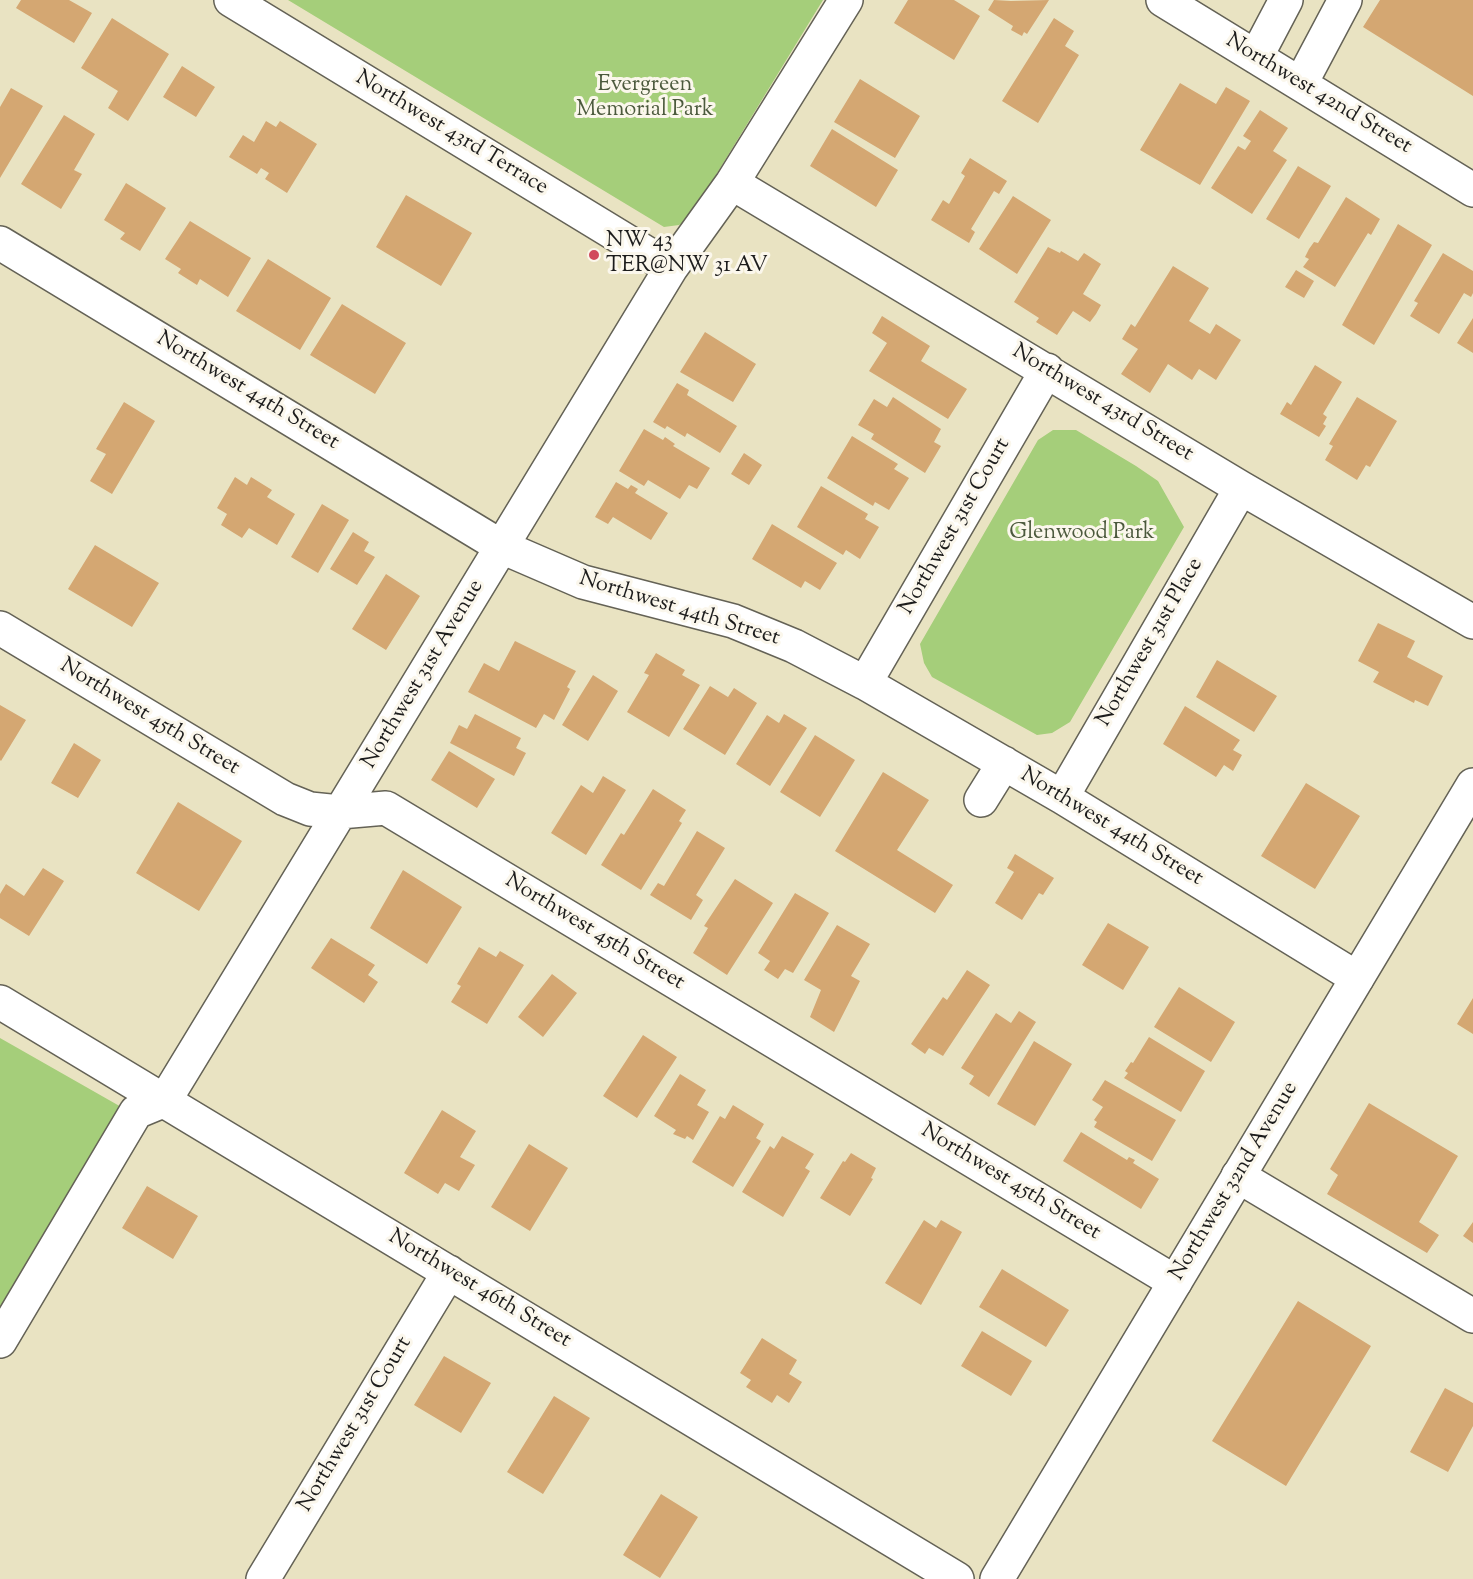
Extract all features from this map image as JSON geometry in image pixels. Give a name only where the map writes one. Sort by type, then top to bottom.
[{"type":"street","name":"Northwest 43rd Terrace","points":[[231,0],[671,268]]},
{"type":"street","name":"Northwest 31st Avenue","points":[[165,1100],[671,268],[732,183],[846,0]]},
{"type":"street","name":"Northwest 42nd Street","points":[[1162,0],[1473,190]]},
{"type":"street","points":[[1256,57],[1286,0]]},
{"type":"street","points":[[1301,83],[1345,0]]},
{"type":"street","name":"Northwest 43rd Street","points":[[732,183],[1047,370],[1240,488],[1473,622]]},
{"type":"street","name":"Northwest 44th Street","points":[[0,243],[502,547],[582,582],[733,621],[794,646],[864,683],[1062,797],[1358,978]]},
{"type":"street","name":"Northwest 31st Court","points":[[864,683],[1047,370]]},
{"type":"street","name":"Northwest 31st Place","points":[[1062,797],[1240,488]]},
{"type":"street","name":"Northwest 45th Street","points":[[0,628],[285,799],[310,809],[340,812],[386,808],[1175,1282]]},
{"type":"street","points":[[981,800],[1004,763]]},
{"type":"street","name":"Northwest 32nd Avenue","points":[[997,1579],[1473,785]]},
{"type":"street","name":"Northwest 46th Street","points":[[0,1002],[957,1579]]},
{"type":"street","points":[[0,1341],[136,1112],[165,1100]]},
{"type":"street","points":[[1238,1176],[1473,1316]]},
{"type":"street","name":"Northwest 31st Court","points":[[263,1579],[449,1272]]},
{"type":"green space","name":"Evergreen Memorial Park","points":[[288,0],[823,0],[689,219],[679,225],[664,227]]},
{"type":"green space","name":"Glenwood Park","points":[[1053,430],[1076,430],[1158,481],[1184,527],[1070,722],[1052,733],[1037,735],[932,677],[924,663],[920,644],[1038,440]]},
{"type":"green space","points":[[0,1038],[123,1108],[0,1312]]},
{"type":"building","points":[[21,0],[69,0],[92,13],[74,43],[16,8]]},
{"type":"building","points":[[908,0],[954,0],[980,16],[954,60],[894,23]]},
{"type":"building","points":[[994,0],[1049,0],[1027,34],[1024,32],[1022,36],[1011,30],[1013,26],[988,10]]},
{"type":"building","points":[[1380,0],[1473,0],[1473,96],[1363,27]]},
{"type":"building","points":[[112,18],[169,54],[128,121],[108,108],[118,91],[81,68]]},
{"type":"building","points":[[1054,18],[1074,31],[1065,46],[1079,55],[1038,123],[1002,101]]},
{"type":"building","points":[[182,66],[215,87],[196,117],[163,97]]},
{"type":"building","points":[[860,79],[920,116],[895,158],[834,122]]},
{"type":"building","points":[[1180,83],[1216,104],[1226,87],[1250,101],[1200,185],[1140,150]]},
{"type":"building","points":[[11,88],[43,106],[0,178],[0,107]]},
{"type":"building","points":[[1260,110],[1288,128],[1273,151],[1287,160],[1252,214],[1211,188],[1238,146],[1245,150],[1251,141],[1243,136]]},
{"type":"building","points":[[64,115],[95,134],[74,170],[82,174],[61,209],[21,184]]},
{"type":"building","points":[[266,121],[276,127],[280,121],[317,144],[287,193],[265,179],[269,173],[261,168],[257,174],[229,157],[243,135],[254,142]]},
{"type":"building","points":[[832,129],[898,170],[876,207],[810,166]]},
{"type":"building","points":[[970,158],[1007,181],[999,194],[994,191],[971,229],[975,232],[969,243],[931,220],[943,200],[949,204],[965,176],[961,173]]},
{"type":"building","points":[[1298,166],[1331,186],[1299,239],[1266,219]]},
{"type":"building","points":[[126,183],[166,208],[140,251],[120,239],[125,233],[104,220]]},
{"type":"building","points":[[406,195],[472,233],[441,286],[376,247]]},
{"type":"building","points":[[1013,196],[1051,220],[1017,274],[979,249]]},
{"type":"building","points":[[1346,197],[1380,219],[1371,235],[1368,233],[1335,287],[1303,267],[1309,259],[1305,257],[1309,249],[1314,242],[1318,243]]},
{"type":"building","points":[[190,221],[251,258],[228,297],[200,279],[197,285],[178,273],[181,269],[165,259]]},
{"type":"building","points":[[1398,224],[1432,245],[1374,345],[1342,325]]},
{"type":"building","points":[[1048,247],[1060,253],[1061,251],[1078,261],[1084,253],[1101,264],[1083,294],[1101,305],[1096,314],[1090,322],[1073,311],[1057,335],[1036,322],[1039,318],[1014,302]]},
{"type":"building","points":[[1443,253],[1473,271],[1473,293],[1471,297],[1464,293],[1439,334],[1410,316],[1418,303],[1414,301]]},
{"type":"building","points":[[268,259],[331,298],[300,350],[236,311]]},
{"type":"building","points":[[1173,266],[1209,288],[1189,321],[1210,334],[1216,324],[1241,340],[1216,380],[1199,369],[1192,380],[1168,364],[1150,393],[1121,374],[1138,349],[1122,339],[1131,324],[1135,327]]},
{"type":"building","points":[[1296,270],[1314,281],[1304,298],[1285,287]]},
{"type":"building","points":[[342,304],[406,343],[375,394],[310,355]]},
{"type":"building","points":[[882,316],[930,346],[921,361],[967,389],[948,419],[869,371],[887,343],[872,333]]},
{"type":"building","points":[[1473,318],[1473,353],[1457,343]]},
{"type":"building","points":[[705,332],[756,364],[733,402],[680,372]]},
{"type":"building","points":[[1315,365],[1342,382],[1323,414],[1327,417],[1323,424],[1326,426],[1319,437],[1280,414],[1287,402],[1291,405]]},
{"type":"building","points":[[677,383],[689,390],[687,395],[737,426],[720,453],[687,433],[685,437],[667,426],[665,429],[653,422]]},
{"type":"building","points":[[893,397],[941,429],[934,442],[941,446],[925,473],[871,439],[874,434],[858,425],[874,399],[887,407]]},
{"type":"building","points":[[1357,397],[1397,421],[1370,467],[1366,465],[1357,480],[1325,460],[1333,446],[1329,444]]},
{"type":"building","points":[[124,402],[155,421],[112,494],[90,481],[106,454],[96,449]]},
{"type":"building","points":[[644,429],[663,440],[665,437],[675,444],[673,446],[710,468],[697,489],[689,485],[680,499],[648,480],[644,486],[619,471]]},
{"type":"building","points":[[852,436],[898,464],[894,469],[909,478],[889,510],[875,502],[873,506],[827,478]]},
{"type":"building","points":[[744,453],[762,465],[749,485],[731,474]]},
{"type":"building","points":[[235,477],[247,485],[251,477],[272,490],[267,497],[295,514],[277,545],[249,528],[242,538],[221,525],[227,514],[217,508]]},
{"type":"building","points":[[616,482],[628,489],[631,485],[638,489],[635,493],[668,513],[651,540],[613,517],[608,524],[595,517]]},
{"type":"building","points":[[821,486],[868,514],[865,519],[879,527],[860,559],[846,550],[843,555],[797,527]]},
{"type":"building","points":[[322,504],[349,520],[318,573],[291,557]]},
{"type":"building","points":[[772,524],[837,563],[820,590],[805,581],[801,588],[752,559]]},
{"type":"building","points":[[353,532],[369,542],[364,551],[375,557],[357,585],[330,569]]},
{"type":"building","points":[[95,545],[159,583],[132,627],[68,589]]},
{"type":"building","points":[[386,574],[420,596],[386,650],[352,629]]},
{"type":"building","points":[[1378,623],[1415,641],[1407,657],[1443,676],[1428,706],[1415,700],[1414,703],[1373,682],[1379,672],[1358,661]]},
{"type":"building","points":[[515,641],[576,671],[567,687],[570,689],[554,720],[544,714],[536,728],[468,692],[484,663],[499,671]]},
{"type":"building","points":[[656,653],[685,670],[682,675],[700,685],[669,737],[627,712],[649,675],[644,673]]},
{"type":"building","points":[[1217,660],[1277,696],[1254,732],[1196,697]]},
{"type":"building","points":[[593,675],[618,691],[588,741],[562,725]]},
{"type":"building","points":[[710,686],[728,697],[734,688],[757,703],[725,755],[683,729]]},
{"type":"building","points":[[0,705],[26,720],[1,761],[0,760]]},
{"type":"building","points":[[1185,706],[1240,740],[1233,750],[1242,755],[1233,771],[1224,765],[1216,777],[1163,744]]},
{"type":"building","points":[[475,714],[521,738],[516,748],[526,753],[514,776],[450,743],[459,725],[467,729]]},
{"type":"building","points":[[784,714],[807,728],[770,786],[736,764],[767,715],[779,723]]},
{"type":"building","points":[[815,735],[855,760],[820,817],[780,792]]},
{"type":"building","points":[[74,743],[101,760],[78,798],[51,783]]},
{"type":"building","points":[[449,751],[495,779],[477,808],[431,780]]},
{"type":"building","points":[[883,772],[929,800],[897,850],[953,885],[935,913],[835,851]]},
{"type":"building","points":[[603,776],[626,790],[586,855],[551,833],[581,785],[593,793]]},
{"type":"building","points":[[1306,783],[1360,816],[1315,889],[1261,856]]},
{"type":"building","points":[[653,789],[686,810],[679,821],[682,823],[641,890],[601,865],[621,833],[624,835]]},
{"type":"building","points":[[178,802],[242,841],[199,911],[136,873]]},
{"type":"building","points":[[697,831],[725,848],[696,895],[703,900],[691,920],[650,895],[658,883],[664,886]]},
{"type":"building","points":[[1015,854],[1054,878],[1043,895],[1039,893],[1022,920],[995,903],[1014,872],[1007,868]]},
{"type":"building","points":[[43,868],[64,881],[29,936],[0,918],[0,894],[6,884],[24,896]]},
{"type":"building","points":[[403,870],[462,907],[427,964],[370,928]]},
{"type":"building","points":[[735,879],[773,903],[727,975],[693,953],[708,928],[704,926]]},
{"type":"building","points":[[795,893],[829,913],[793,973],[785,969],[778,979],[764,970],[770,961],[758,953]]},
{"type":"building","points":[[1108,923],[1149,947],[1123,990],[1082,965]]},
{"type":"building","points":[[837,925],[870,944],[851,976],[860,981],[834,1032],[810,1017],[821,990],[804,980]]},
{"type":"building","points":[[331,938],[375,965],[368,975],[378,982],[364,1003],[311,968]]},
{"type":"building","points":[[479,947],[496,957],[500,951],[524,965],[487,1024],[451,1002],[461,986],[457,984]]},
{"type":"building","points":[[967,970],[990,985],[943,1056],[929,1048],[925,1054],[911,1044],[943,997],[947,1000]]},
{"type":"building","points":[[552,974],[577,993],[543,1037],[518,1017]]},
{"type":"building","points":[[1179,987],[1235,1022],[1211,1062],[1154,1027]]},
{"type":"building","points":[[1473,998],[1473,1034],[1457,1024]]},
{"type":"building","points":[[1019,1011],[1036,1022],[989,1097],[969,1084],[974,1076],[961,1068],[996,1013],[1011,1023]]},
{"type":"building","points":[[643,1035],[677,1057],[637,1118],[603,1096]]},
{"type":"building","points":[[1149,1037],[1205,1071],[1181,1112],[1124,1078],[1128,1073],[1125,1071],[1131,1062],[1133,1063]]},
{"type":"building","points":[[1034,1041],[1072,1064],[1035,1126],[997,1104]]},
{"type":"building","points":[[680,1074],[706,1090],[697,1105],[709,1112],[693,1140],[687,1136],[685,1139],[673,1134],[676,1130],[654,1116]]},
{"type":"building","points":[[1105,1080],[1176,1120],[1152,1161],[1094,1127],[1097,1122],[1094,1120],[1103,1107],[1092,1100]]},
{"type":"building","points":[[1369,1103],[1458,1156],[1419,1222],[1439,1235],[1427,1253],[1327,1194],[1338,1175],[1330,1169]]},
{"type":"building","points":[[733,1105],[764,1124],[756,1138],[761,1141],[733,1187],[692,1162],[720,1116],[725,1119]]},
{"type":"building","points":[[442,1110],[476,1131],[460,1157],[475,1165],[459,1191],[445,1183],[438,1194],[404,1173]]},
{"type":"building","points":[[1081,1132],[1127,1160],[1129,1157],[1135,1160],[1133,1163],[1159,1179],[1141,1209],[1063,1161]]},
{"type":"building","points":[[782,1136],[814,1154],[805,1168],[810,1171],[783,1217],[742,1192],[770,1146],[774,1149]]},
{"type":"building","points":[[529,1144],[568,1168],[530,1231],[491,1207]]},
{"type":"building","points":[[851,1153],[876,1168],[871,1178],[873,1179],[850,1216],[820,1198],[843,1161],[845,1162]]},
{"type":"building","points":[[147,1186],[198,1216],[173,1259],[122,1228]]},
{"type":"building","points":[[924,1220],[936,1228],[941,1220],[962,1232],[921,1305],[885,1283]]},
{"type":"building","points":[[1473,1222],[1473,1243],[1463,1236]]},
{"type":"building","points":[[1002,1269],[1069,1310],[1046,1347],[979,1307]]},
{"type":"building","points":[[1298,1301],[1371,1346],[1286,1486],[1212,1441]]},
{"type":"building","points":[[982,1331],[1032,1361],[1011,1396],[961,1366]]},
{"type":"building","points":[[762,1338],[797,1360],[789,1374],[802,1382],[789,1403],[777,1395],[772,1403],[746,1387],[751,1380],[740,1373]]},
{"type":"building","points":[[444,1356],[491,1383],[461,1433],[414,1405]]},
{"type":"building","points":[[1445,1388],[1473,1403],[1473,1426],[1448,1472],[1410,1452]]},
{"type":"building","points":[[554,1396],[590,1418],[543,1494],[507,1472]]},
{"type":"building","points":[[661,1494],[698,1517],[660,1578],[623,1555]]},
{"type":"place","name":"NW 43 TER@NW 31 AV","points":[[594,255]]}]
